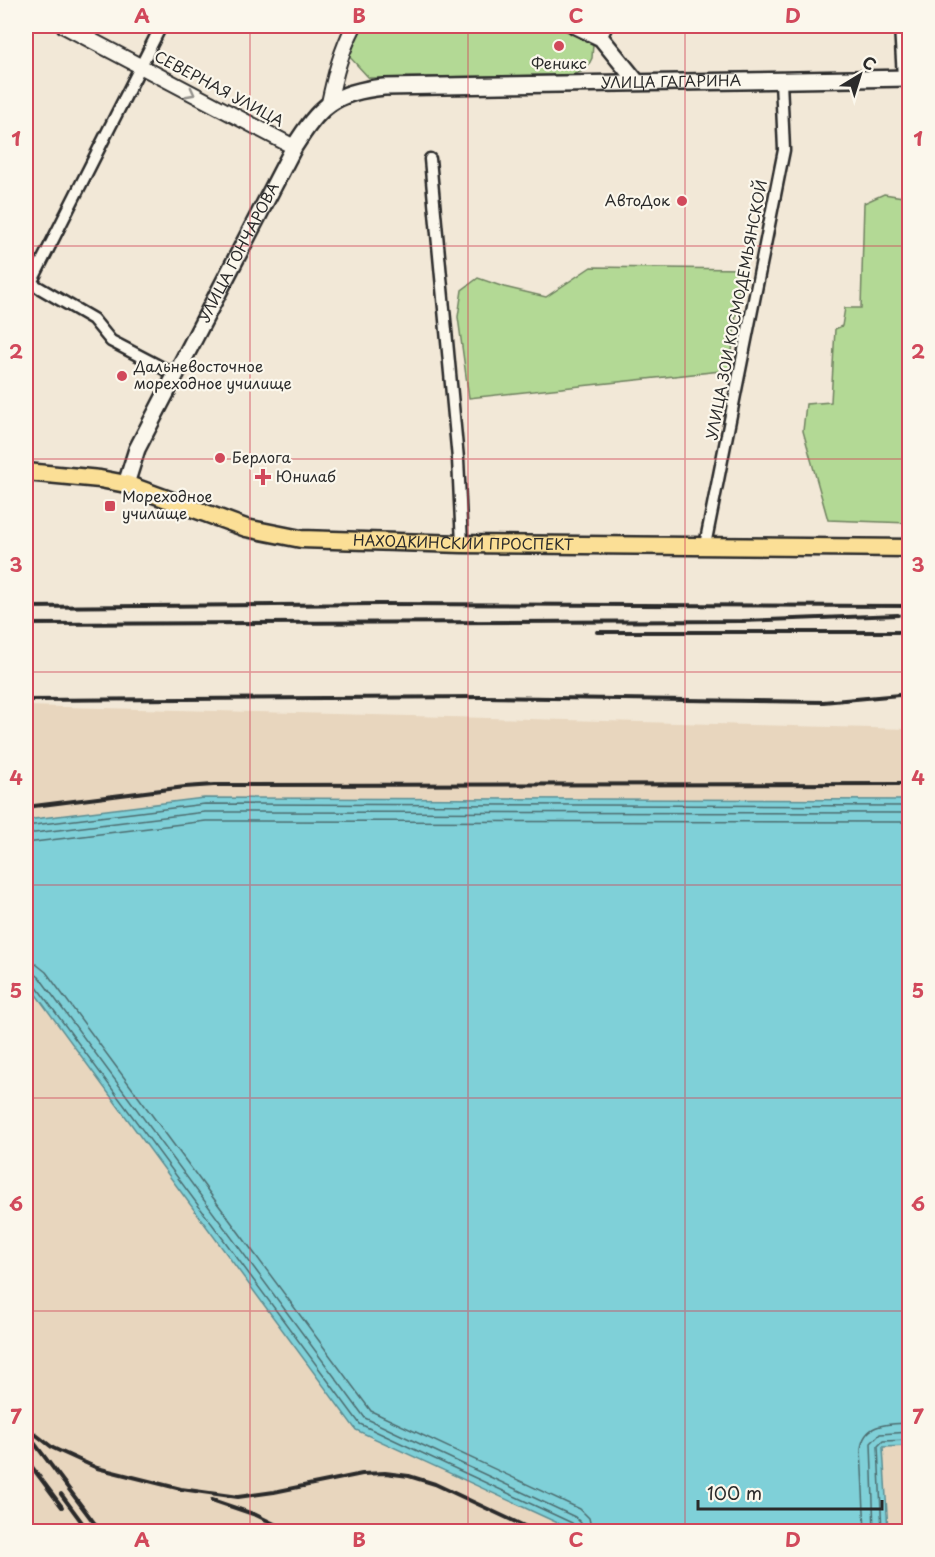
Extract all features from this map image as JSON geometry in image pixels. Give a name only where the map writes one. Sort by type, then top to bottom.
[{"type":"main road","points":[[576,26],[604,32],[636,81]]},
{"type":"main road","name":"УЛИЦА ГАГАРИНА","points":[[329,103],[361,89],[384,87],[906,78]]},
{"type":"main road","name":"УЛИЦА ГОНЧАРОВА","points":[[126,484],[137,449],[294,147],[319,111],[329,103]]},
{"type":"main road","name":"НАХОДКИНСКИЙ ПРОСПЕКТ","points":[[26,472],[100,479],[126,484],[214,518],[274,535],[301,538],[462,544],[909,548]]},
{"type":"street","name":"СЕВЕРНАЯ УЛИЦА","points":[[64,26],[294,147]]},
{"type":"street","points":[[160,26],[28,282],[93,319],[111,341],[176,375]]},
{"type":"street","points":[[329,103],[343,46],[354,26]]},
{"type":"street","points":[[900,26],[906,78]]},
{"type":"street","name":"УЛИЦА ЗОИ КОСМОДЕМЬЯНСКОЙ","points":[[705,545],[784,150],[781,81]]},
{"type":"street","points":[[430,159],[458,459],[462,544]]},
{"type":"shaded area","points":[[26,706],[909,729],[909,800],[204,798],[26,820]]},
{"type":"shaded area","points":[[26,981],[356,1430],[575,1531],[26,1531]]},
{"type":"shaded area","points":[[909,1446],[909,1531],[888,1531],[883,1447]]},
{"type":"green space","points":[[361,26],[556,26],[593,44],[592,58],[586,70],[572,75],[369,78],[346,53]]},
{"type":"green space","points":[[884,194],[909,198],[909,523],[828,520],[803,431],[806,404],[831,402],[835,329],[842,326],[845,308],[861,308],[864,203]]},
{"type":"green space","points":[[591,267],[741,269],[730,370],[469,398],[458,317],[462,290],[478,278],[546,297]]},
{"type":"water","points":[[204,798],[909,800],[910,1446],[883,1447],[888,1531],[575,1531],[356,1430],[26,981],[26,820]]},
{"type":"railway","points":[[26,607],[380,604],[910,606]]},
{"type":"railway","points":[[26,624],[742,621],[898,615]]},
{"type":"railway","points":[[597,632],[910,632]]},
{"type":"railway","points":[[26,700],[483,697],[823,702],[910,694]]},
{"type":"railway","points":[[26,807],[214,785],[910,784]]},
{"type":"railway","points":[[26,1427],[53,1448],[97,1468],[181,1489],[238,1497],[362,1474],[385,1473],[409,1476],[435,1484],[537,1532]]},
{"type":"railway","points":[[26,1432],[101,1532]]},
{"type":"railway","points":[[26,1459],[62,1507]]},
{"type":"railway","points":[[61,1494],[89,1532]]},
{"type":"railway","points":[[212,1500],[256,1515],[291,1532]]},
{"type":"place","name":"Феникс","points":[[559,46]]},
{"type":"place","name":"АвтоДок","points":[[682,201]]},
{"type":"place","name":"Дальневосточное мореходное училище","points":[[122,376]]},
{"type":"place","name":"Берлога","points":[[220,458]]},
{"type":"place","name":"Юнилаб","points":[[263,477]]},
{"type":"place","name":"Мореходное училище","points":[[110,506]]}]
